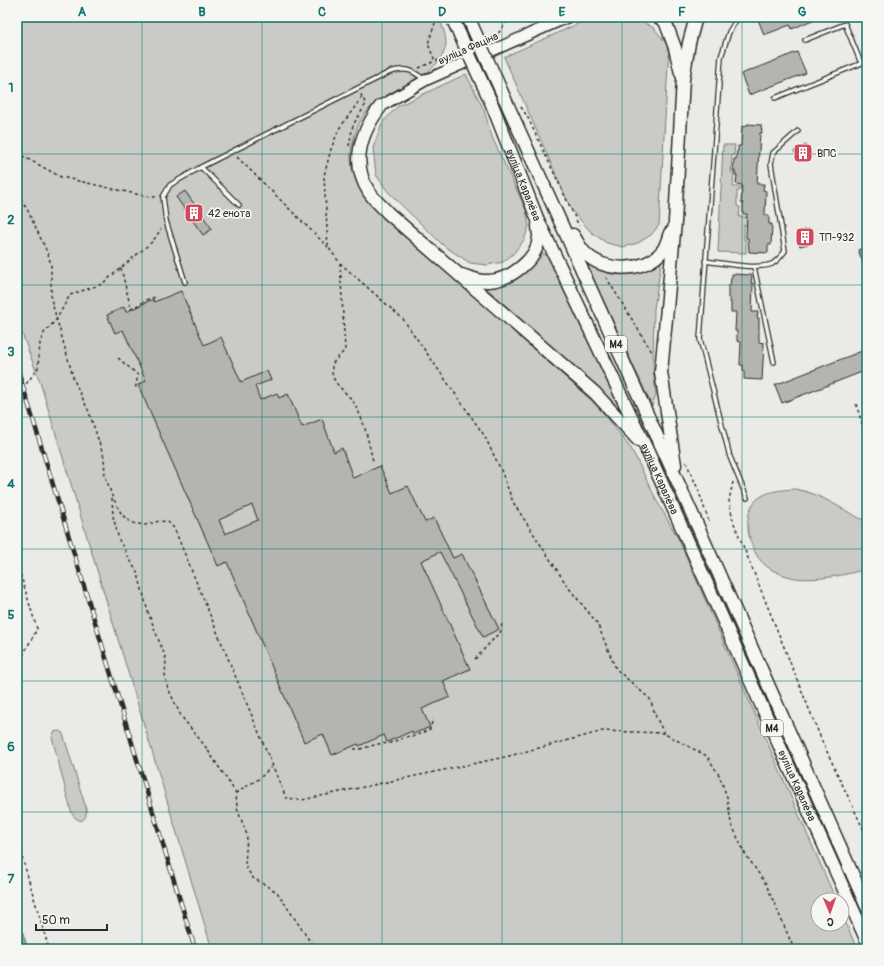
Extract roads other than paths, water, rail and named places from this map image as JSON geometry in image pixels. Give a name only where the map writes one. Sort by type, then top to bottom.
[{"type":"main road","name":"вуліца Каралёва","points":[[468,17],[677,480],[867,907]]},
{"type":"main road","name":"вуліца Фаціна","points":[[381,106],[426,80],[568,17]]},
{"type":"main road","points":[[677,480],[661,372],[675,222],[683,79],[689,43],[696,17]]},
{"type":"main road","points":[[662,18],[675,48],[683,79]]},
{"type":"main road","name":"вуліца Каралёва","points":[[453,19],[491,102],[537,218],[647,450],[867,941]]},
{"type":"main road","points":[[381,106],[367,127],[359,150],[359,166],[363,180],[370,193],[388,213],[595,393],[647,450]]},
{"type":"main road","points":[[554,207],[585,253],[599,262],[625,269],[641,266],[653,260],[663,250],[675,222]]},
{"type":"main road","points":[[455,272],[475,280],[490,281],[507,276],[524,266],[535,250],[539,238],[537,218]]},
{"type":"lane","points":[[738,17],[729,32],[721,57],[700,339],[730,456],[747,498]]},
{"type":"lane","points":[[805,40],[845,24],[861,63]]},
{"type":"lane","points":[[775,98],[867,61]]},
{"type":"lane","points":[[185,282],[166,221],[163,197],[170,185],[232,151],[390,72],[399,69],[413,71],[426,80]]},
{"type":"lane","points":[[706,261],[754,267],[772,264],[786,251],[771,164],[773,153],[798,131]]},
{"type":"lane","points":[[201,167],[239,205]]},
{"type":"lane","points":[[754,267],[774,362]]},
{"type":"railway","points":[[17,367],[195,949]]},
{"type":"place","name":"ВПС","points":[[803,153]]},
{"type":"place","name":"42 енота","points":[[194,213]]},
{"type":"place","name":"ТП-932","points":[[805,237]]}]
